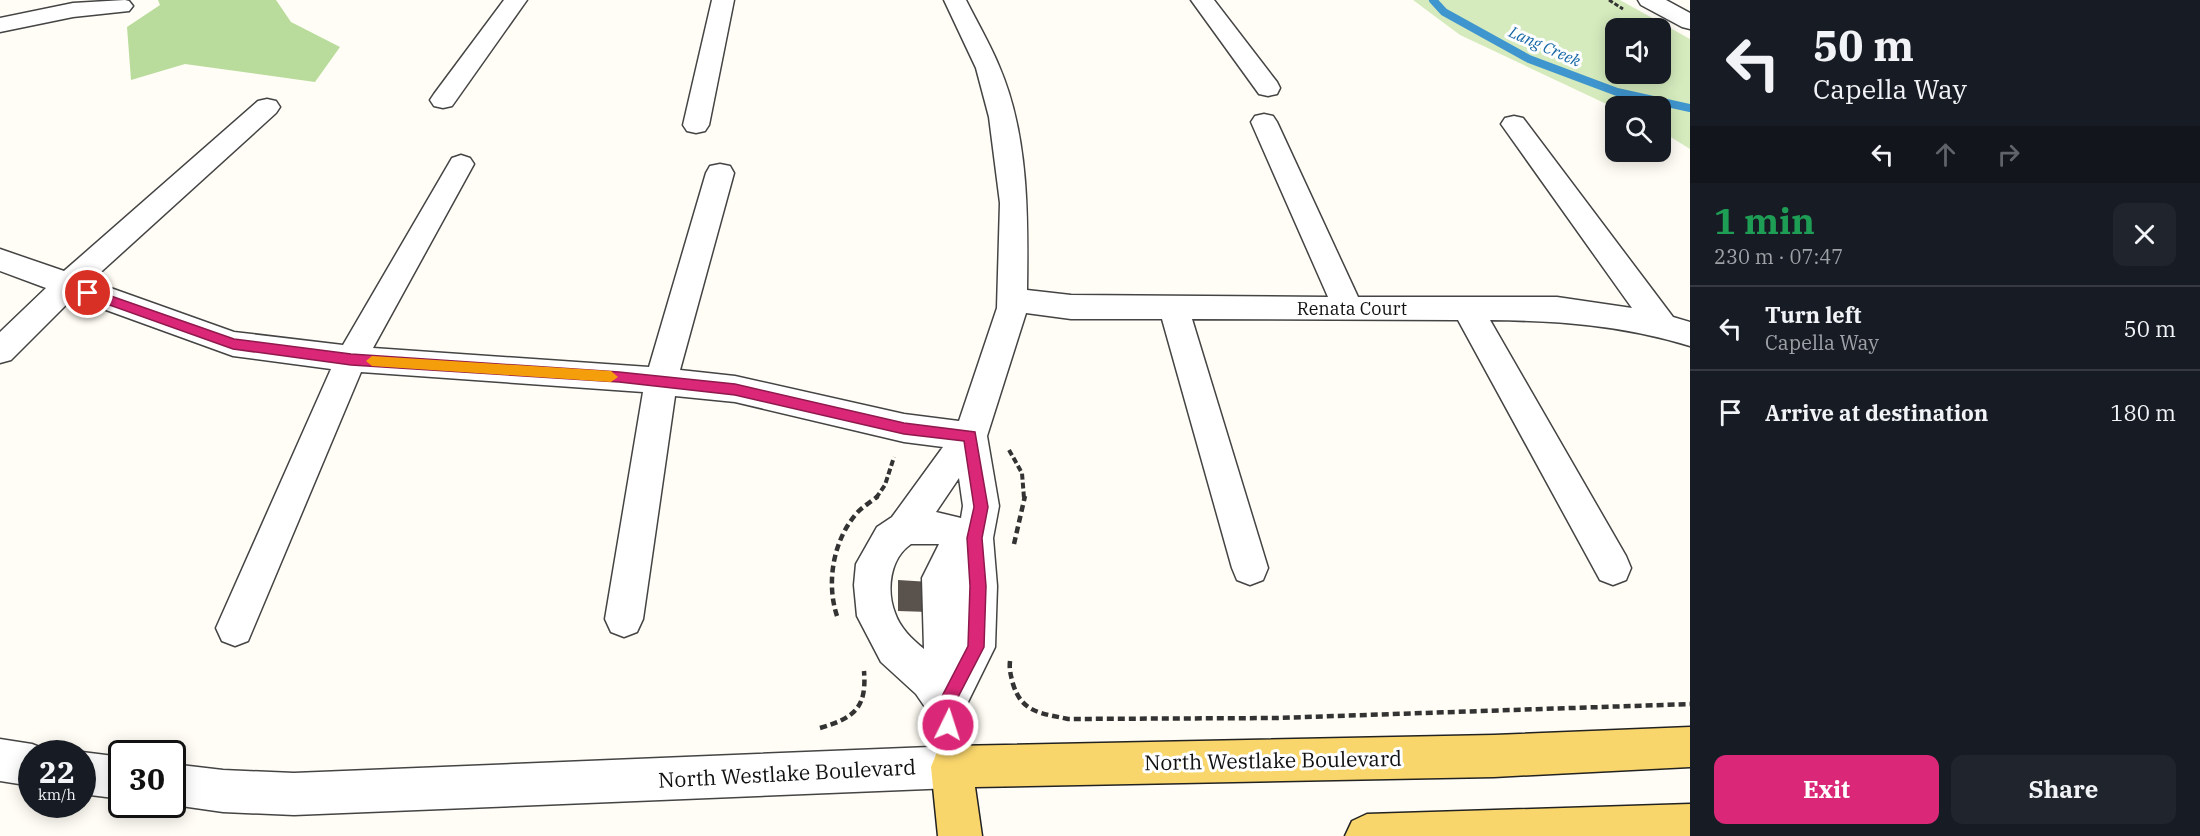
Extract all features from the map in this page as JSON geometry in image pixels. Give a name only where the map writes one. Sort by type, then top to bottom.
[{"type":"main road","name":"North Westlake Boulevard","points":[[952,767],[1494,756],[1690,747]]},
{"type":"main road","points":[[952,767],[960,836]]},
{"type":"main road","points":[[1367,836],[1690,825]]},
{"type":"street","points":[[443,100],[516,0]]},
{"type":"street","points":[[696,125],[723,0]]},
{"type":"street","points":[[952,767],[946,704],[930,680],[895,649],[876,616],[873,585],[874,564],[890,538],[905,528],[970,436],[1012,308],[1014,203],[1002,117],[988,68],[955,0]]},
{"type":"street","points":[[1202,0],[1269,88]]},
{"type":"street","points":[[1649,0],[1690,22]]},
{"type":"street","points":[[0,25],[73,10],[121,6]]},
{"type":"street","points":[[0,351],[68,285],[267,107]]},
{"type":"street","points":[[1264,122],[1349,309]]},
{"type":"street","points":[[1514,124],[1661,324]]},
{"type":"street","points":[[235,628],[351,359],[460,164]]},
{"type":"street","points":[[624,619],[661,381],[720,173]]},
{"type":"street","points":[[0,260],[233,344],[351,359],[661,381],[735,389],[904,428],[970,436]]},
{"type":"street","name":"Renata Court","points":[[1012,300],[1071,307],[1174,309],[1557,309],[1603,313],[1661,324],[1690,334]]},
{"type":"street","points":[[1467,308],[1613,568]]},
{"type":"street","points":[[1174,309],[1250,568]]},
{"type":"street","points":[[946,704],[976,647],[978,586],[975,538],[981,507],[970,436]]},
{"type":"street","points":[[905,528],[938,528],[975,538]]},
{"type":"street","points":[[0,760],[18,763]]},
{"type":"street","name":"North Westlake Boulevard","points":[[186,787],[223,791],[294,794],[952,767]]},
{"type":"path","points":[[970,436],[1010,450],[1021,471],[1026,486],[1025,500],[1012,552]]},
{"type":"path","points":[[1011,651],[1009,670],[1018,700],[1036,711],[1068,719],[1277,718],[1690,704]]},
{"type":"green space","points":[[158,0],[276,0],[291,22],[340,47],[315,82],[185,64],[131,80],[127,27],[160,5]]},
{"type":"green space","points":[[1413,0],[1620,0],[1652,18],[1605,18],[1605,84],[1671,84],[1671,28],[1690,39],[1690,149],[1671,137],[1671,96],[1605,96],[1605,103],[1460,35]]},
{"type":"building","points":[[898,580],[930,582],[929,612],[898,611]]},
{"type":"waterway","name":"Lang Creek","points":[[1433,0],[1444,12],[1529,59],[1617,92],[1690,108]]},
{"type":"slow traffic","points":[[372,361],[611,377]]},
{"type":"route","points":[[88,293],[233,344],[302,355],[619,377],[735,389],[904,428],[970,436],[981,507],[975,538],[978,586],[976,647],[946,704],[948,725]]}]
